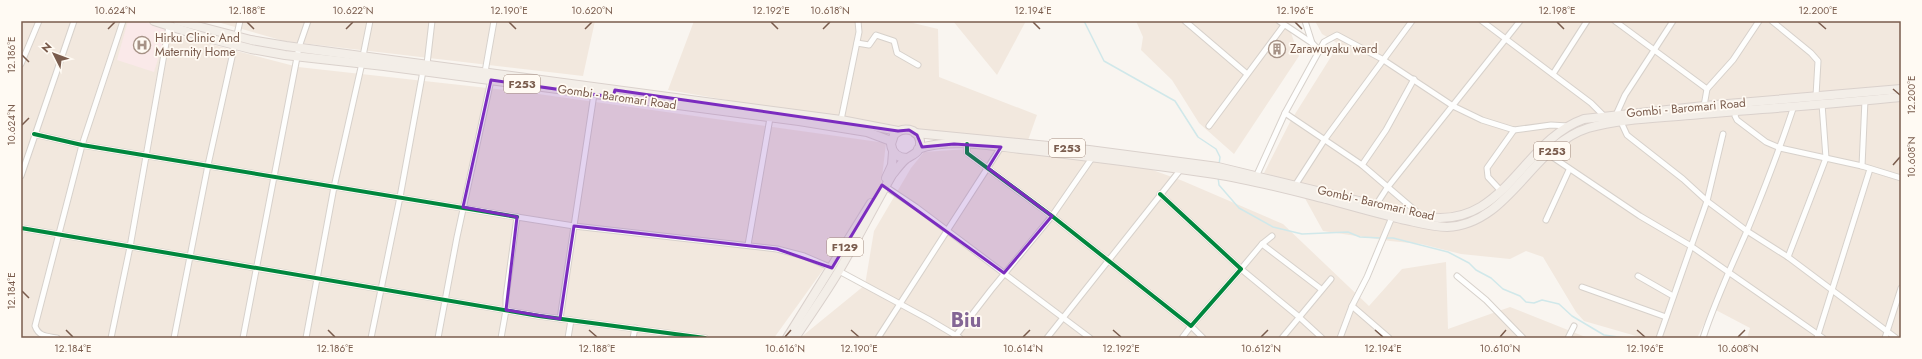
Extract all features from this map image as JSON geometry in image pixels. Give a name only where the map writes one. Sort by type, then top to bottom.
[{"type":"main road","name":"Gombi - Baromari Road","points":[[154,21],[169,26],[236,40],[299,48],[491,80],[594,94],[614,93],[841,120],[898,131]]},
{"type":"main road","name":"Gombi - Baromari Road","points":[[178,21],[236,40],[251,49],[298,56],[363,59]]},
{"type":"main road","name":"Gombi - Baromari Road","points":[[425,68],[485,72],[770,118],[867,132],[891,141]]},
{"type":"main road","name":"Gombi - Baromari Road","points":[[1255,178],[1392,217],[1445,227],[1467,223],[1479,218],[1503,200],[1548,154],[1577,132],[1600,125],[1816,96],[1901,89]]},
{"type":"main road","name":"Gombi - Baromari Road","points":[[915,133],[1089,150],[1217,170],[1255,178],[1296,184],[1435,219],[1458,217],[1479,208],[1501,191],[1543,148],[1569,126],[1584,120],[1604,116],[1704,106],[1794,106],[1901,97]]},
{"type":"main road","name":"F253","points":[[898,131],[906,129],[915,133]]},
{"type":"main road","points":[[898,131],[891,141],[893,152],[899,157],[907,158]]},
{"type":"main road","points":[[915,133],[919,140],[918,150]]},
{"type":"main road","name":"Gombi - Baromari Road","points":[[918,150],[932,145],[967,144],[1181,169],[1217,170]]},
{"type":"main road","name":"F253","points":[[907,158],[914,155],[918,150]]},
{"type":"main road","name":"F129","points":[[835,269],[892,165],[893,152]]},
{"type":"main road","name":"F129","points":[[793,338],[893,174],[907,158]]},
{"type":"street","points":[[21,64],[39,21]]},
{"type":"street","points":[[21,176],[34,134],[74,21]]},
{"type":"street","points":[[57,338],[42,336],[37,332],[35,326],[82,145],[123,21]]},
{"type":"street","points":[[174,338],[208,166],[240,21]]},
{"type":"street","points":[[243,338],[255,268],[299,48],[308,21]]},
{"type":"street","points":[[306,338],[334,187],[363,59],[370,21]]},
{"type":"street","points":[[371,338],[425,68],[432,21]]},
{"type":"street","points":[[485,72],[494,21]]},
{"type":"street","points":[[841,120],[859,32],[858,21]]},
{"type":"street","points":[[1186,21],[1247,74]]},
{"type":"street","points":[[1305,21],[1312,43]]},
{"type":"street","points":[[1296,184],[1325,139],[1382,59],[1412,21]]},
{"type":"street","points":[[1482,21],[1553,74],[1604,116]]},
{"type":"street","points":[[1376,205],[1387,188],[1520,21]]},
{"type":"street","points":[[1553,74],[1587,21]]},
{"type":"street","points":[[1615,21],[1707,89]]},
{"type":"street","points":[[1616,115],[1625,95],[1673,21]]},
{"type":"street","points":[[1704,106],[1707,89],[1733,60],[1759,21]]},
{"type":"street","points":[[1772,21],[1811,53],[1818,61],[1816,96]]},
{"type":"street","points":[[1209,126],[1282,23],[1312,43],[1320,51]]},
{"type":"street","points":[[110,338],[130,247],[169,26]]},
{"type":"street","points":[[857,43],[869,45],[876,35],[880,35],[894,41],[897,53],[918,65]]},
{"type":"street","points":[[1255,178],[1285,113],[1324,42],[1337,36],[1382,59],[1453,106],[1482,120],[1514,130],[1551,125],[1569,126]]},
{"type":"street","points":[[1362,165],[1386,130],[1414,79]]},
{"type":"street","points":[[438,338],[463,207],[491,80]]},
{"type":"street","points":[[560,319],[594,94]]},
{"type":"street","points":[[1862,166],[1865,100]]},
{"type":"street","points":[[1788,257],[1826,158],[1822,104]]},
{"type":"street","points":[[1702,338],[1727,272],[1747,230],[1780,148],[1794,106]]},
{"type":"street","points":[[1737,107],[1735,116],[1737,120],[1766,142],[1780,148],[1862,166],[1901,178]]},
{"type":"street","points":[[1285,113],[1362,165],[1421,216]]},
{"type":"street","points":[[748,245],[770,118]]},
{"type":"street","points":[[1621,122],[1627,135],[1632,140],[1683,179],[1707,201],[1788,257],[1896,338]]},
{"type":"street","points":[[1501,191],[1488,178],[1487,168],[1514,130]]},
{"type":"street","points":[[34,134],[82,145],[574,226],[776,249],[804,256],[835,269],[957,337],[1004,274],[1052,216],[1092,158]]},
{"type":"street","points":[[1659,338],[1707,201],[1723,134]]},
{"type":"street","points":[[967,144],[968,153],[1052,216],[1191,326],[1203,338]]},
{"type":"street","points":[[878,338],[1001,147]]},
{"type":"street","points":[[1548,154],[1640,216],[1691,246],[1819,337],[1870,169]]},
{"type":"street","points":[[1047,338],[1181,169]]},
{"type":"street","points":[[1546,220],[1570,170]]},
{"type":"street","points":[[886,187],[916,207],[1090,338]]},
{"type":"street","points":[[1160,194],[1241,270],[1298,316],[1322,338]]},
{"type":"street","points":[[501,338],[506,310],[506,296],[517,217]]},
{"type":"street","points":[[1340,338],[1352,306],[1367,277],[1392,217]]},
{"type":"street","points":[[21,228],[446,301],[560,319],[705,338]]},
{"type":"street","points":[[1182,338],[1262,244],[1272,236]]},
{"type":"street","points":[[1262,244],[1321,288]]},
{"type":"street","points":[[1457,276],[1486,300],[1523,338]]},
{"type":"street","points":[[1638,276],[1673,296]]},
{"type":"street","points":[[1282,338],[1321,288],[1331,279]]},
{"type":"street","points":[[1582,287],[1666,317]]},
{"type":"street","points":[[1885,338],[1901,288]]},
{"type":"street","points":[[1352,306],[1389,338]]},
{"type":"street","points":[[568,338],[571,320]]},
{"type":"street","points":[[1568,338],[1574,326]]},
{"type":"street","points":[[633,338],[635,328]]},
{"type":"highlighted area","points":[[491,80],[613,97],[615,90],[898,131],[909,130],[917,135],[922,147],[954,144],[1001,147],[988,168],[1052,216],[1004,273],[882,185],[832,268],[777,249],[574,226],[560,319],[506,310],[517,217],[463,207]]},
{"type":"shaded area","points":[[21,21],[135,21],[164,32],[298,67],[524,92],[886,143],[881,186],[861,217],[774,338],[21,338]]},
{"type":"shaded area","name":"Hirku Clinic And Maternity Home","points":[[128,21],[143,21],[167,30],[154,72],[117,60]]},
{"type":"shaded area","points":[[214,21],[595,21],[583,76],[284,41]]},
{"type":"shaded area","points":[[694,21],[905,21],[938,29],[939,77],[1037,115],[1026,146],[827,117],[668,90]]},
{"type":"shaded area","points":[[953,21],[1026,21],[997,75]]},
{"type":"shaded area","points":[[1136,21],[1287,21],[1299,56],[1234,154],[1199,123],[1172,80],[1141,50],[1143,37]]},
{"type":"shaded area","points":[[1315,21],[1901,21],[1901,338],[1747,338],[1750,328],[1712,308],[1697,338],[1643,338],[1584,321],[1576,312],[1543,257],[1526,251],[1510,259],[1461,254],[1421,244],[1323,231],[1296,182],[1264,173],[1290,122],[1339,44],[1322,34]]},
{"type":"shaded area","points":[[981,148],[1136,164],[1183,181],[1283,224],[1369,306],[1402,269],[1446,262],[1448,329],[1510,307],[1588,338],[800,338],[865,285],[874,231],[911,168],[924,152]]},
{"type":"waterway","points":[[1084,21],[1104,61],[1175,101],[1198,137],[1216,149],[1220,157],[1219,165]]},
{"type":"waterway","points":[[1218,177],[1219,185],[1239,208],[1273,227],[1302,234],[1348,232],[1360,237],[1381,238]]},
{"type":"waterway","points":[[1385,238],[1393,238],[1448,252],[1469,263],[1476,270],[1491,278],[1503,289],[1520,296],[1526,302],[1534,303],[1542,300],[1559,304],[1572,316],[1604,335],[1625,338]]},
{"type":"cycle path","points":[[34,134],[82,145],[517,217]]},
{"type":"cycle path","points":[[967,144],[967,153],[1052,216],[1191,326],[1241,269],[1160,194]]},
{"type":"cycle path","points":[[21,228],[539,316],[705,338]]},
{"type":"place","name":"Hirku Clinic And Maternity Home","points":[[142,45]]},
{"type":"place","name":"Zarawuyaku ward","points":[[1277,49]]},
{"type":"district","name":"Biu","points":[[966,320]]}]
